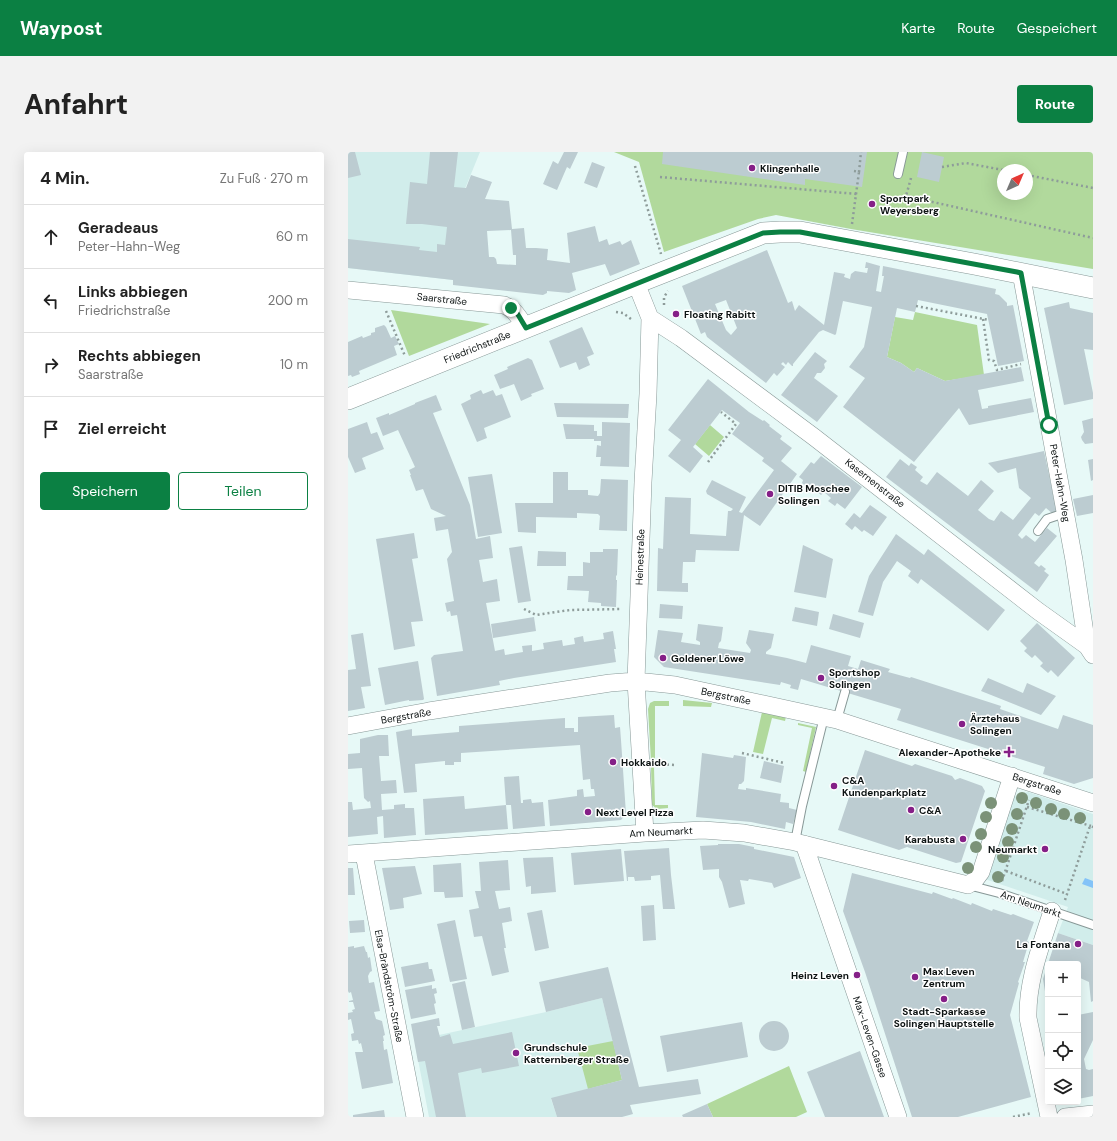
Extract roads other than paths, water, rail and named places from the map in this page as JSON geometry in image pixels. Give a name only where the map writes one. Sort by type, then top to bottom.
[{"type":"street","name":"Friedrichstraße","points":[[348,400],[636,283],[670,279],[763,233],[800,232],[1021,273],[1093,288]]},
{"type":"street","name":"Peter-Hahn-Weg","points":[[1021,273],[1090,651]]},
{"type":"street","name":"Heinestraße","points":[[636,283],[650,318],[648,394],[642,482],[636,681],[645,833]]},
{"type":"street","name":"Saarstraße","points":[[348,290],[504,305],[517,313],[526,328]]},
{"type":"street","name":"Kasernenstraße","points":[[650,318],[681,338],[814,436],[1090,651]]},
{"type":"street","name":"Bergstraße","points":[[348,726],[429,711],[610,683],[636,681],[676,685],[830,718],[1093,803]]},
{"type":"street","points":[[968,885],[975,880],[981,872],[1012,776]]},
{"type":"street","name":"Am Neumarkt","points":[[356,854],[703,830],[744,833],[800,843],[968,885]]},
{"type":"street","name":"Max-Leven-Gasse","points":[[800,843],[898,1117]]},
{"type":"street","name":"Elsa-Brändström-Straße","points":[[356,854],[415,1117]]},
{"type":"street","points":[[1049,1117],[1028,1018],[1028,994],[1032,976],[1056,912]]},
{"type":"street","points":[[1065,1117],[1093,1114]]},
{"type":"lane","points":[[898,174],[903,152]]},
{"type":"lane","points":[[1038,531],[1047,519],[1065,513]]},
{"type":"lane","points":[[800,843],[802,806],[830,718],[845,692]]},
{"type":"lane","name":"Am Neumarkt","points":[[968,885],[999,893],[1093,925]]},
{"type":"water","points":[[1085,878],[1093,881],[1093,888],[1082,884]]},
{"type":"place","name":"Klingenhalle","points":[[752,168]]},
{"type":"place","name":"Sportpark Weyersberg","points":[[872,204]]},
{"type":"place","name":"Floating Rabitt","points":[[676,314]]},
{"type":"place","name":"DITIB Moschee Solingen","points":[[770,494]]},
{"type":"place","name":"Goldener Löwe","points":[[663,658]]},
{"type":"place","name":"Sportshop Solingen","points":[[821,678]]},
{"type":"place","name":"Ärztehaus Solingen","points":[[962,724]]},
{"type":"place","name":"Alexander-Apotheke","points":[[1009,752]]},
{"type":"place","name":"Hokkaido","points":[[613,762]]},
{"type":"place","name":"C&A Kundenparkplatz","points":[[834,786]]},
{"type":"place","name":"C&A","points":[[911,810]]},
{"type":"place","name":"Next Level Pizza","points":[[588,812]]},
{"type":"place","name":"Karabusta","points":[[963,839]]},
{"type":"place","name":"Neumarkt","points":[[1045,849]]},
{"type":"place","name":"La Fontana","points":[[1078,944]]},
{"type":"place","name":"Heinz Leven","points":[[857,975]]},
{"type":"place","name":"Max Leven Zentrum","points":[[915,977]]},
{"type":"place","name":"Stadt-Sparkasse Solingen Hauptstelle","points":[[944,999]]},
{"type":"place","name":"Grundschule Katternberger Straße","points":[[516,1053]]}]
